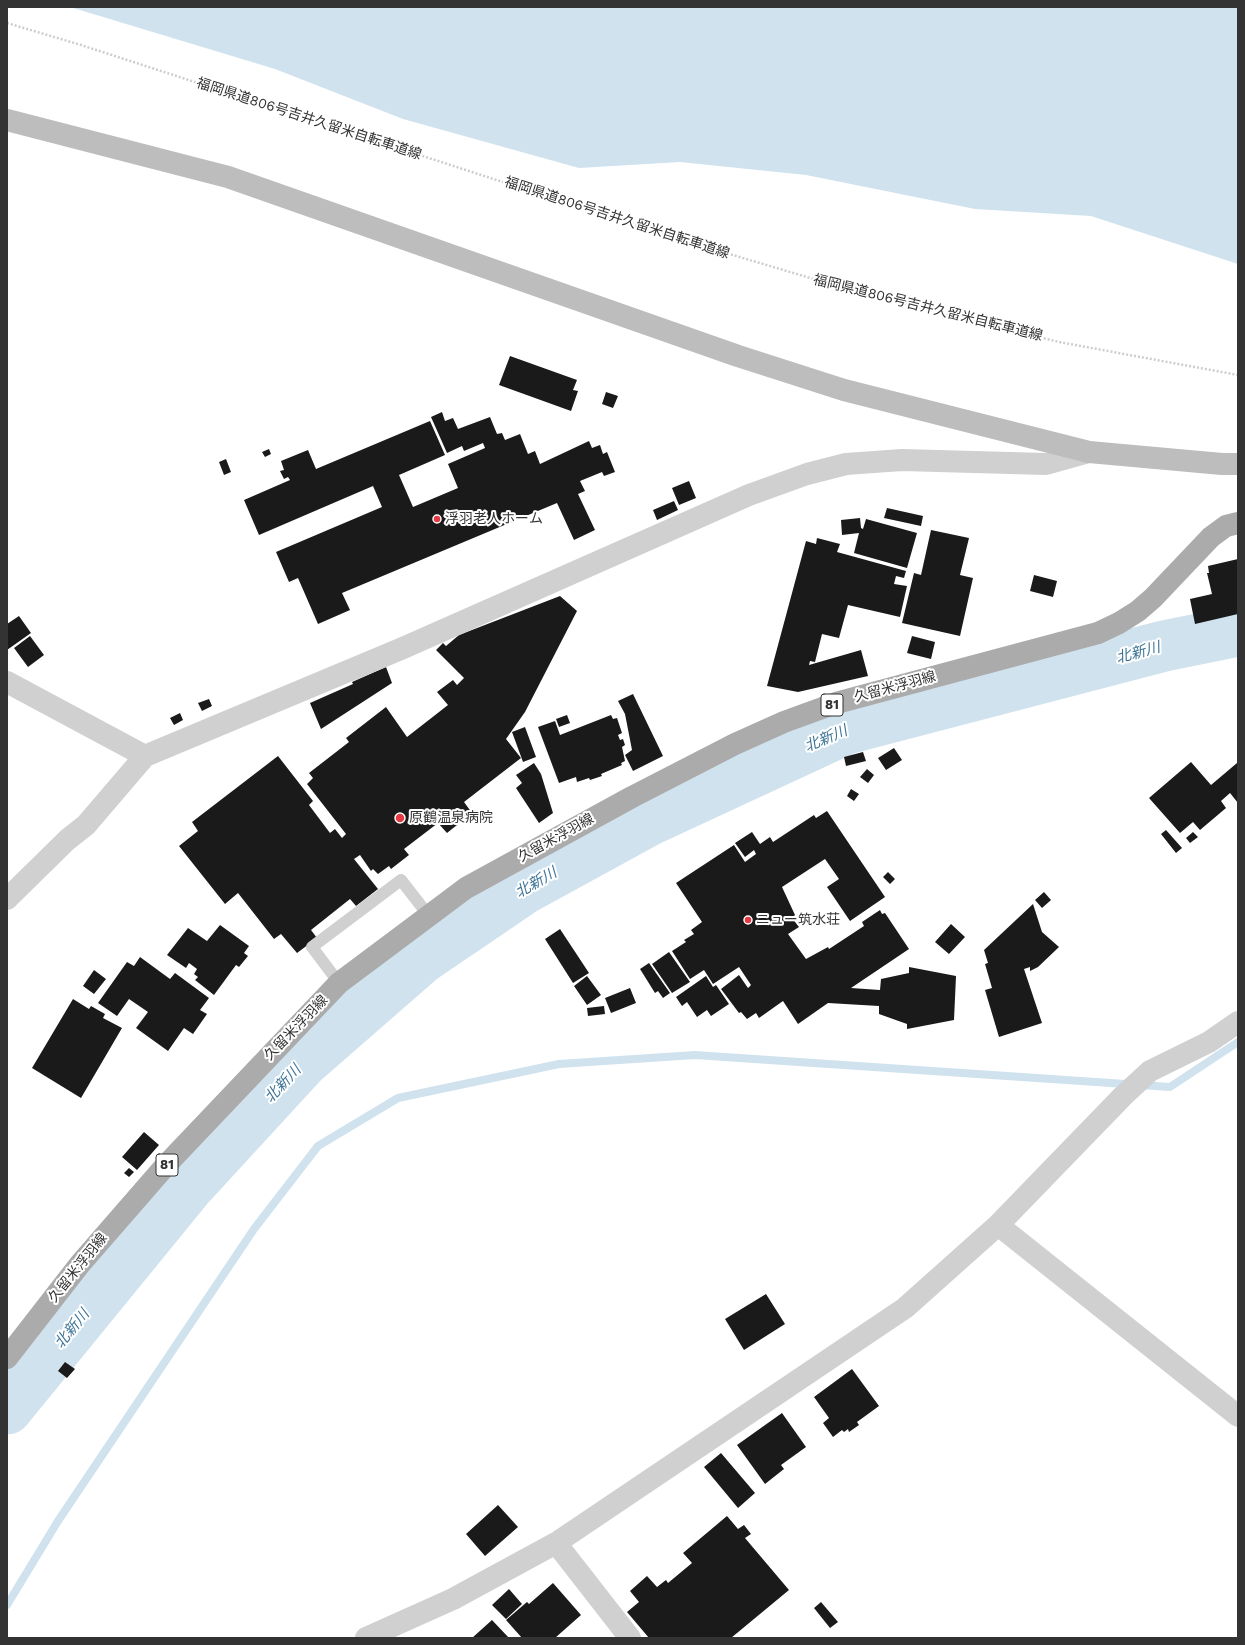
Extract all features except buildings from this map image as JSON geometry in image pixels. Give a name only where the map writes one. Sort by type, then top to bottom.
[{"type":"main road","name":"久留米浮羽線","points":[[7,1358],[80,1264],[162,1170],[339,983],[466,888],[694,765],[735,744],[784,722],[836,703],[1098,633],[1119,623],[1138,611],[1153,598],[1212,537],[1226,526],[1238,523]]},
{"type":"street","points":[[7,120],[228,177],[738,356],[844,390],[1089,452],[1222,464],[1238,464]]},
{"type":"street","points":[[7,898],[67,840],[86,825],[145,756],[403,648],[749,495],[807,474],[846,464],[902,460],[1046,464],[1089,452]]},
{"type":"street","points":[[7,682],[145,756]]},
{"type":"street","points":[[366,1638],[453,1598],[556,1543],[905,1308],[998,1225],[1123,1096],[1150,1071],[1209,1042],[1238,1022]]},
{"type":"street","points":[[998,1225],[1238,1416]]},
{"type":"street","points":[[556,1543],[630,1638]]},
{"type":"lane","points":[[339,983],[312,947],[394,885],[401,880],[429,916]]},
{"type":"path","name":"福岡県道806号吉井久留米自転車道線","points":[[7,24],[89,48],[669,236],[864,294],[1059,342],[1238,375]]},
{"type":"water","points":[[70,7],[1238,7],[1238,264],[1091,216],[975,209],[806,175],[680,162],[579,168],[403,119],[275,69]]},
{"type":"waterway","name":"北新川","points":[[7,1409],[189,1186],[303,1062],[421,959],[524,889],[652,819],[846,729],[1164,646],[1238,631]]},
{"type":"waterway","points":[[7,1605],[58,1521],[254,1229],[318,1146],[398,1098],[559,1064],[695,1055],[1170,1087],[1238,1042]]},
{"type":"place","name":"浮羽老人ホーム","points":[[437,519]]},
{"type":"place","name":"原鶴温泉病院","points":[[400,818]]},
{"type":"place","name":"ニュー筑水荘","points":[[748,920]]}]
